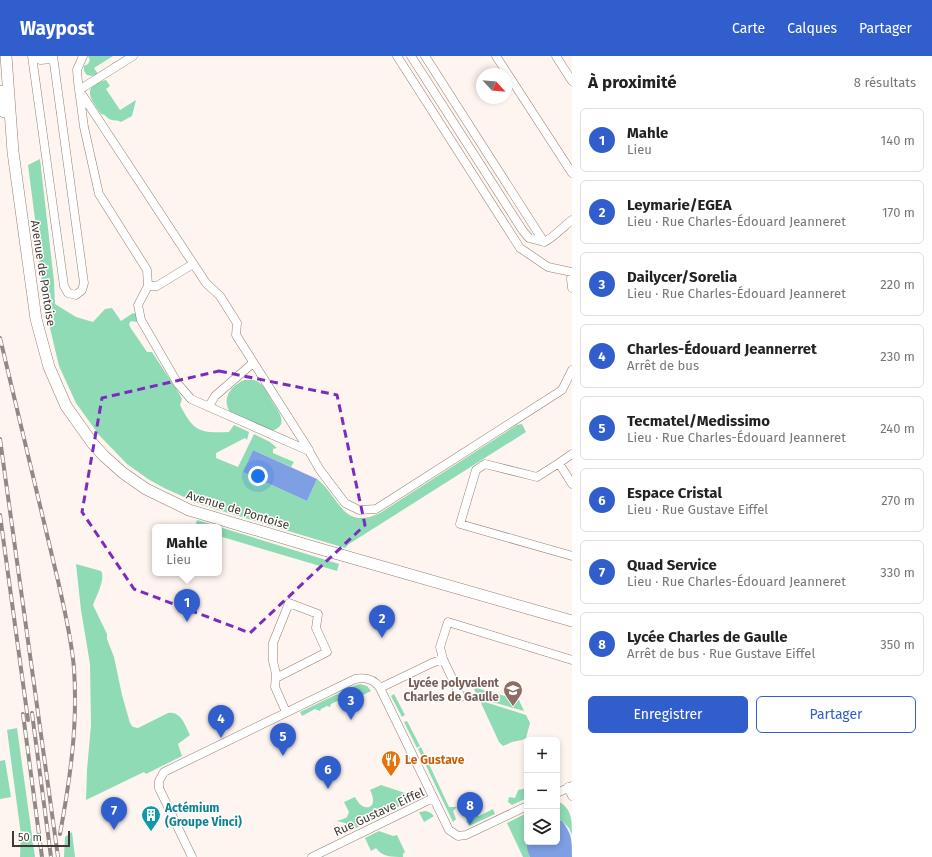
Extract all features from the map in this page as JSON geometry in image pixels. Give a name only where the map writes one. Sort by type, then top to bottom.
[{"type":"main road","name":"Avenue de Pontoise","points":[[6,56],[13,152],[36,319],[49,367],[66,406],[93,444],[104,456],[124,473],[160,496],[176,505],[201,514],[572,622]]},
{"type":"main road","name":"Avenue de Pontoise","points":[[0,91],[13,152]]},
{"type":"street","points":[[32,56],[64,286],[68,293],[76,295],[82,290],[84,283],[53,57],[40,60],[38,56]]},
{"type":"street","points":[[83,56],[77,70],[79,90],[84,127],[99,194],[147,270],[148,286],[138,305],[141,320],[178,384],[191,398],[309,451]]},
{"type":"street","points":[[79,90],[133,56]]},
{"type":"street","points":[[398,56],[520,248],[548,266],[572,272],[572,288]]},
{"type":"street","points":[[411,56],[523,231],[530,238],[544,242],[550,240],[572,220]]},
{"type":"street","points":[[425,56],[544,242]]},
{"type":"street","points":[[496,56],[572,173]]},
{"type":"street","points":[[556,56],[572,81]]},
{"type":"street","points":[[79,90],[206,283],[220,296],[237,322],[236,335],[320,470],[345,503],[359,510],[376,509],[562,390],[572,370]]},
{"type":"street","points":[[148,286],[157,286],[194,264]]},
{"type":"street","points":[[209,406],[215,396],[253,363]]},
{"type":"street","points":[[572,454],[537,477],[485,464],[476,470],[460,524],[572,556]]},
{"type":"street","points":[[559,463],[572,484]]},
{"type":"street","points":[[276,678],[328,652],[316,628],[318,614],[289,604],[274,643],[276,678],[275,687],[286,712]]},
{"type":"street","points":[[461,697],[443,659],[440,647],[448,622],[572,660]]},
{"type":"street","points":[[380,688],[443,659]]},
{"type":"street","points":[[192,857],[160,792],[158,784],[160,777],[167,770],[355,679],[371,679],[380,688],[433,798]]},
{"type":"street","points":[[560,791],[570,786],[572,796]]},
{"type":"street","name":"Rue Gustave Eiffel","points":[[312,857],[433,798],[449,830],[458,836],[467,835],[524,807]]},
{"type":"highlighted area","points":[[219,371],[337,395],[365,525],[250,633],[134,589],[82,512],[102,398]]},
{"type":"green space","points":[[88,56],[113,56],[94,68],[98,74],[92,76],[87,75],[84,71],[84,66],[88,64],[90,60]]},
{"type":"green space","points":[[106,80],[110,86],[106,89],[120,110],[136,100],[132,116],[121,122],[110,119],[101,114],[91,99],[90,90],[93,86]]},
{"type":"green space","points":[[40,159],[54,281],[55,304],[76,317],[93,322],[105,309],[112,308],[121,321],[133,313],[136,314],[137,322],[131,321],[129,324],[130,327],[147,352],[152,352],[180,395],[182,399],[180,405],[189,421],[198,429],[204,431],[229,432],[234,425],[249,432],[247,440],[245,438],[216,453],[216,458],[238,467],[254,434],[270,442],[277,448],[273,449],[273,453],[294,462],[291,467],[253,450],[243,472],[307,501],[317,479],[325,486],[343,510],[349,515],[357,518],[380,513],[517,425],[522,424],[526,432],[349,544],[345,548],[202,505],[164,488],[127,464],[99,435],[76,403],[59,366],[45,307],[28,165]]},
{"type":"green space","points":[[244,380],[257,381],[266,390],[280,414],[282,422],[277,429],[271,431],[230,412],[227,407],[227,397],[231,389]]},
{"type":"green space","points":[[197,520],[210,524],[196,524]]},
{"type":"green space","points":[[222,528],[339,564],[337,571],[222,537]]},
{"type":"green space","points":[[76,564],[101,571],[102,578],[100,588],[93,605],[107,634],[107,639],[114,657],[130,723],[133,727],[138,728],[168,713],[172,713],[179,716],[190,735],[178,744],[182,756],[146,774],[144,772],[86,800],[91,725],[90,664],[81,610]]},
{"type":"green space","points":[[360,684],[367,686],[371,691],[357,698],[359,702],[354,704],[351,698],[347,697],[341,699],[340,702],[337,701],[331,704],[330,707],[327,706],[320,711],[315,709],[302,716],[300,712]]},
{"type":"green space","points":[[477,688],[519,700],[524,711],[478,698],[474,689]]},
{"type":"green space","points":[[394,694],[405,715],[402,717],[391,696]]},
{"type":"green space","points":[[482,701],[526,715],[530,723],[526,737],[524,737],[522,740],[503,746],[499,742],[481,703]]},
{"type":"green space","points":[[407,721],[420,746],[417,748],[404,722]]},
{"type":"green space","points":[[17,728],[35,857],[20,857],[21,835],[7,730]]},
{"type":"green space","points":[[421,747],[449,807],[457,807],[453,811],[456,819],[453,822],[418,749]]},
{"type":"green space","points":[[5,760],[11,797],[0,799],[0,761]]},
{"type":"green space","points":[[381,785],[408,794],[412,800],[350,831],[345,823],[337,821],[333,823],[336,821],[344,819],[347,817],[349,812],[344,802],[355,797],[362,806],[369,807],[372,805],[373,796],[370,790]]},
{"type":"green space","points":[[524,789],[524,799],[512,805],[508,802],[509,797],[515,798],[518,790]]},
{"type":"green space","points":[[560,803],[566,807],[570,815],[572,835],[569,828],[562,821],[560,821]]},
{"type":"green space","points":[[493,809],[495,814],[469,826],[466,821],[470,817],[470,810],[474,811],[476,815],[479,816]]},
{"type":"green space","points":[[426,811],[434,816],[424,822],[419,812]]},
{"type":"green space","points":[[524,814],[524,845],[527,845],[530,857],[523,857],[507,823]]},
{"type":"green space","points":[[379,831],[393,836],[397,835],[405,852],[403,857],[391,857],[384,855],[376,848],[371,851],[365,838]]},
{"type":"green space","points":[[72,832],[75,857],[64,857],[65,837]]},
{"type":"water","points":[[253,450],[317,479],[307,501],[243,472]]},
{"type":"water","points":[[560,821],[562,821],[570,834],[572,857],[530,857],[527,845],[560,845]]},
{"type":"railway","points":[[0,338],[59,585],[72,648],[75,690],[74,732],[70,773],[60,834]]},
{"type":"railway","points":[[0,439],[58,857]]},
{"type":"railway","points":[[0,515],[28,720]]},
{"type":"railway","points":[[32,713],[51,857]]},
{"type":"railway","points":[[23,714],[42,857]]},
{"type":"place","name":"Mahle","points":[[187,622]]},
{"type":"place","name":"Leymarie/EGEA","points":[[382,638]]},
{"type":"place","name":"Lycée polyvalent Charles de Gaulle","points":[[513,707]]},
{"type":"place","name":"Dailycer/Sorelia","points":[[351,720]]},
{"type":"place","name":"Charles-Édouard Jeannerret","points":[[221,738]]},
{"type":"place","name":"Tecmatel/Medissimo","points":[[283,756]]},
{"type":"place","name":"Le Gustave","points":[[391,777]]},
{"type":"place","name":"Espace Cristal","points":[[328,789]]},
{"type":"place","name":"Lycée Charles de Gaulle","points":[[470,825]]},
{"type":"place","name":"Quad Service","points":[[114,830]]},
{"type":"place","name":"Actémium (Groupe Vinci)","points":[[151,832]]}]
